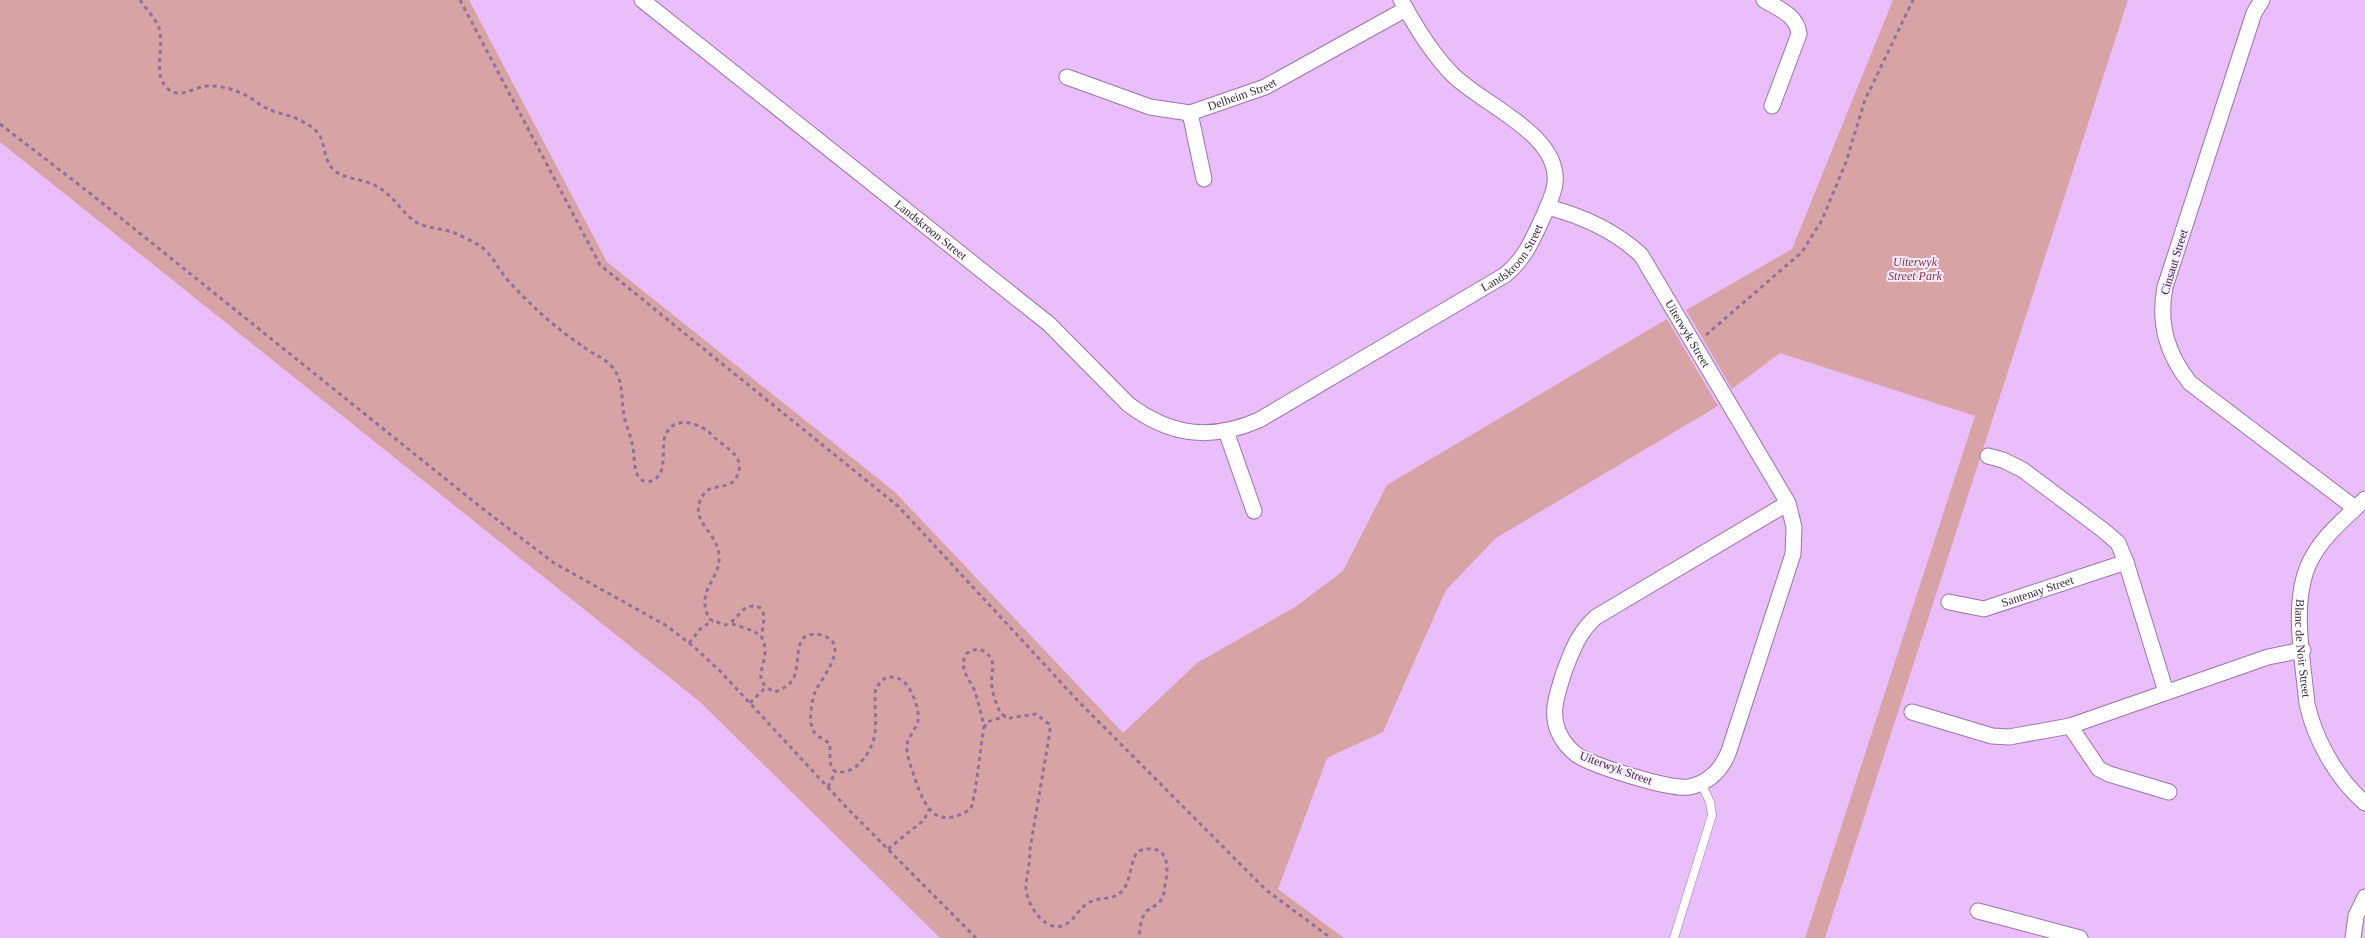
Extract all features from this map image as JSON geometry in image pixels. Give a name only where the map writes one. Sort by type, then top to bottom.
[{"type":"street","name":"Landskroon Street","points":[[642,0],[1049,324],[1128,404],[1141,414],[1171,428],[1186,432],[1226,431],[1259,420],[1505,275],[1526,255],[1554,192],[1556,181],[1552,159],[1547,150],[1532,135],[1454,76],[1434,53],[1403,5]]},
{"type":"street","points":[[1764,0],[1792,17],[1799,34],[1772,106]]},
{"type":"street","name":"Cinsaut Street","points":[[2262,0],[2254,13],[2165,287],[2162,315],[2163,329],[2172,358],[2190,383],[2360,504]]},
{"type":"street","name":"Delheim Street","points":[[1067,77],[1150,107],[1172,112],[1190,113],[1265,87],[1403,5]]},
{"type":"street","points":[[1190,113],[1204,179]]},
{"type":"street","name":"Uiterwyk Street","points":[[1547,207],[1568,212],[1598,224],[1614,233],[1641,255],[1788,503],[1794,526],[1791,561],[1729,751],[1719,770],[1701,783],[1690,787],[1668,786],[1577,756],[1558,731],[1555,720],[1556,697],[1575,643],[1582,632],[1596,617],[1788,503]]},
{"type":"street","points":[[1226,431],[1254,511]]},
{"type":"street","points":[[1988,456],[2003,460],[2023,470],[2118,543],[2126,562],[2166,692]]},
{"type":"street","name":"Blanc de Noir Street","points":[[2360,504],[2322,544],[2304,574],[2300,603],[2310,717],[2340,777],[2365,803]]},
{"type":"street","name":"Santenay Street","points":[[1949,602],[1984,609],[2126,562]]},
{"type":"street","points":[[1912,712],[1992,736],[2009,737],[2070,726],[2268,657],[2303,650]]},
{"type":"street","points":[[2070,726],[2099,768],[2109,774],[2170,792]]},
{"type":"street","points":[[2353,938],[2356,916],[2365,897]]},
{"type":"street","points":[[1978,911],[2080,938]]},
{"type":"lane","points":[[1674,938],[1712,815],[1710,802],[1701,783]]},
{"type":"path","points":[[140,0],[159,29],[160,67],[162,79],[167,88],[183,93],[211,86],[236,90],[265,108],[292,117],[310,127],[320,135],[327,162],[335,171],[343,176],[371,183],[383,190],[413,220],[425,226],[453,233],[478,245],[491,255],[504,276],[539,311],[574,340],[611,365],[620,378],[624,416],[640,479],[647,482],[655,480],[662,472],[665,438],[670,427],[679,421],[688,422],[706,429],[721,445],[733,452],[738,459],[740,468],[736,478],[725,487],[712,488],[705,491],[701,497],[698,514],[699,521],[712,534],[719,553],[719,562],[706,591],[704,601],[706,612],[713,621]]},
{"type":"path","points":[[460,0],[600,265],[898,506],[1080,703],[1266,890],[1331,938]]},
{"type":"path","points":[[1695,346],[1802,252],[1822,220],[1846,162],[1865,100],[1912,0]]},
{"type":"path","points":[[0,124],[91,194],[476,503],[554,563],[667,626],[689,642],[721,672],[888,849],[976,938]]},
{"type":"path","points":[[728,624],[733,623],[744,608],[750,605],[757,606],[762,611],[765,619],[763,641]]},
{"type":"path","points":[[689,642],[702,627],[713,621],[760,635],[766,649],[760,672],[762,682],[766,687],[775,692],[785,688],[793,680],[796,673],[797,653],[804,639],[812,634],[823,635],[832,642],[835,650],[834,660],[814,693],[811,721],[812,730],[830,744],[830,762],[836,771],[840,773],[856,767],[870,750],[875,731],[876,687],[886,677],[896,677],[904,681],[912,694],[918,712],[918,721],[907,744],[908,754],[925,806],[934,815],[946,818],[958,816],[971,809],[975,792],[984,725],[974,691],[964,671],[963,662],[966,654],[972,650],[980,649],[991,657],[994,667],[992,687],[1001,714],[1010,718],[1036,714],[1049,724],[1050,731],[1026,883],[1036,911],[1041,919],[1050,925],[1062,926],[1072,920],[1087,903],[1116,897],[1127,884],[1133,858],[1138,851],[1154,849],[1164,854],[1168,866],[1164,897],[1160,903],[1147,910],[1143,916],[1139,938]]},
{"type":"path","points":[[750,702],[766,687]]},
{"type":"path","points":[[982,731],[987,722],[1006,716]]},
{"type":"path","points":[[828,786],[836,771]]},
{"type":"path","points":[[888,849],[924,820],[929,810]]},
{"type":"green space","points":[[0,0],[469,0],[607,262],[895,492],[1123,733],[1197,663],[1295,607],[1343,571],[1387,485],[1667,319],[1718,406],[1496,538],[1446,590],[1383,732],[1327,758],[1278,889],[1344,938],[940,938],[700,702],[0,142]]},
{"type":"green space","name":"Uiterwyk Street Park","points":[[1893,0],[2128,0],[1825,938],[1805,938],[1975,416],[1780,353],[1732,389],[1686,310],[1792,249]]}]
